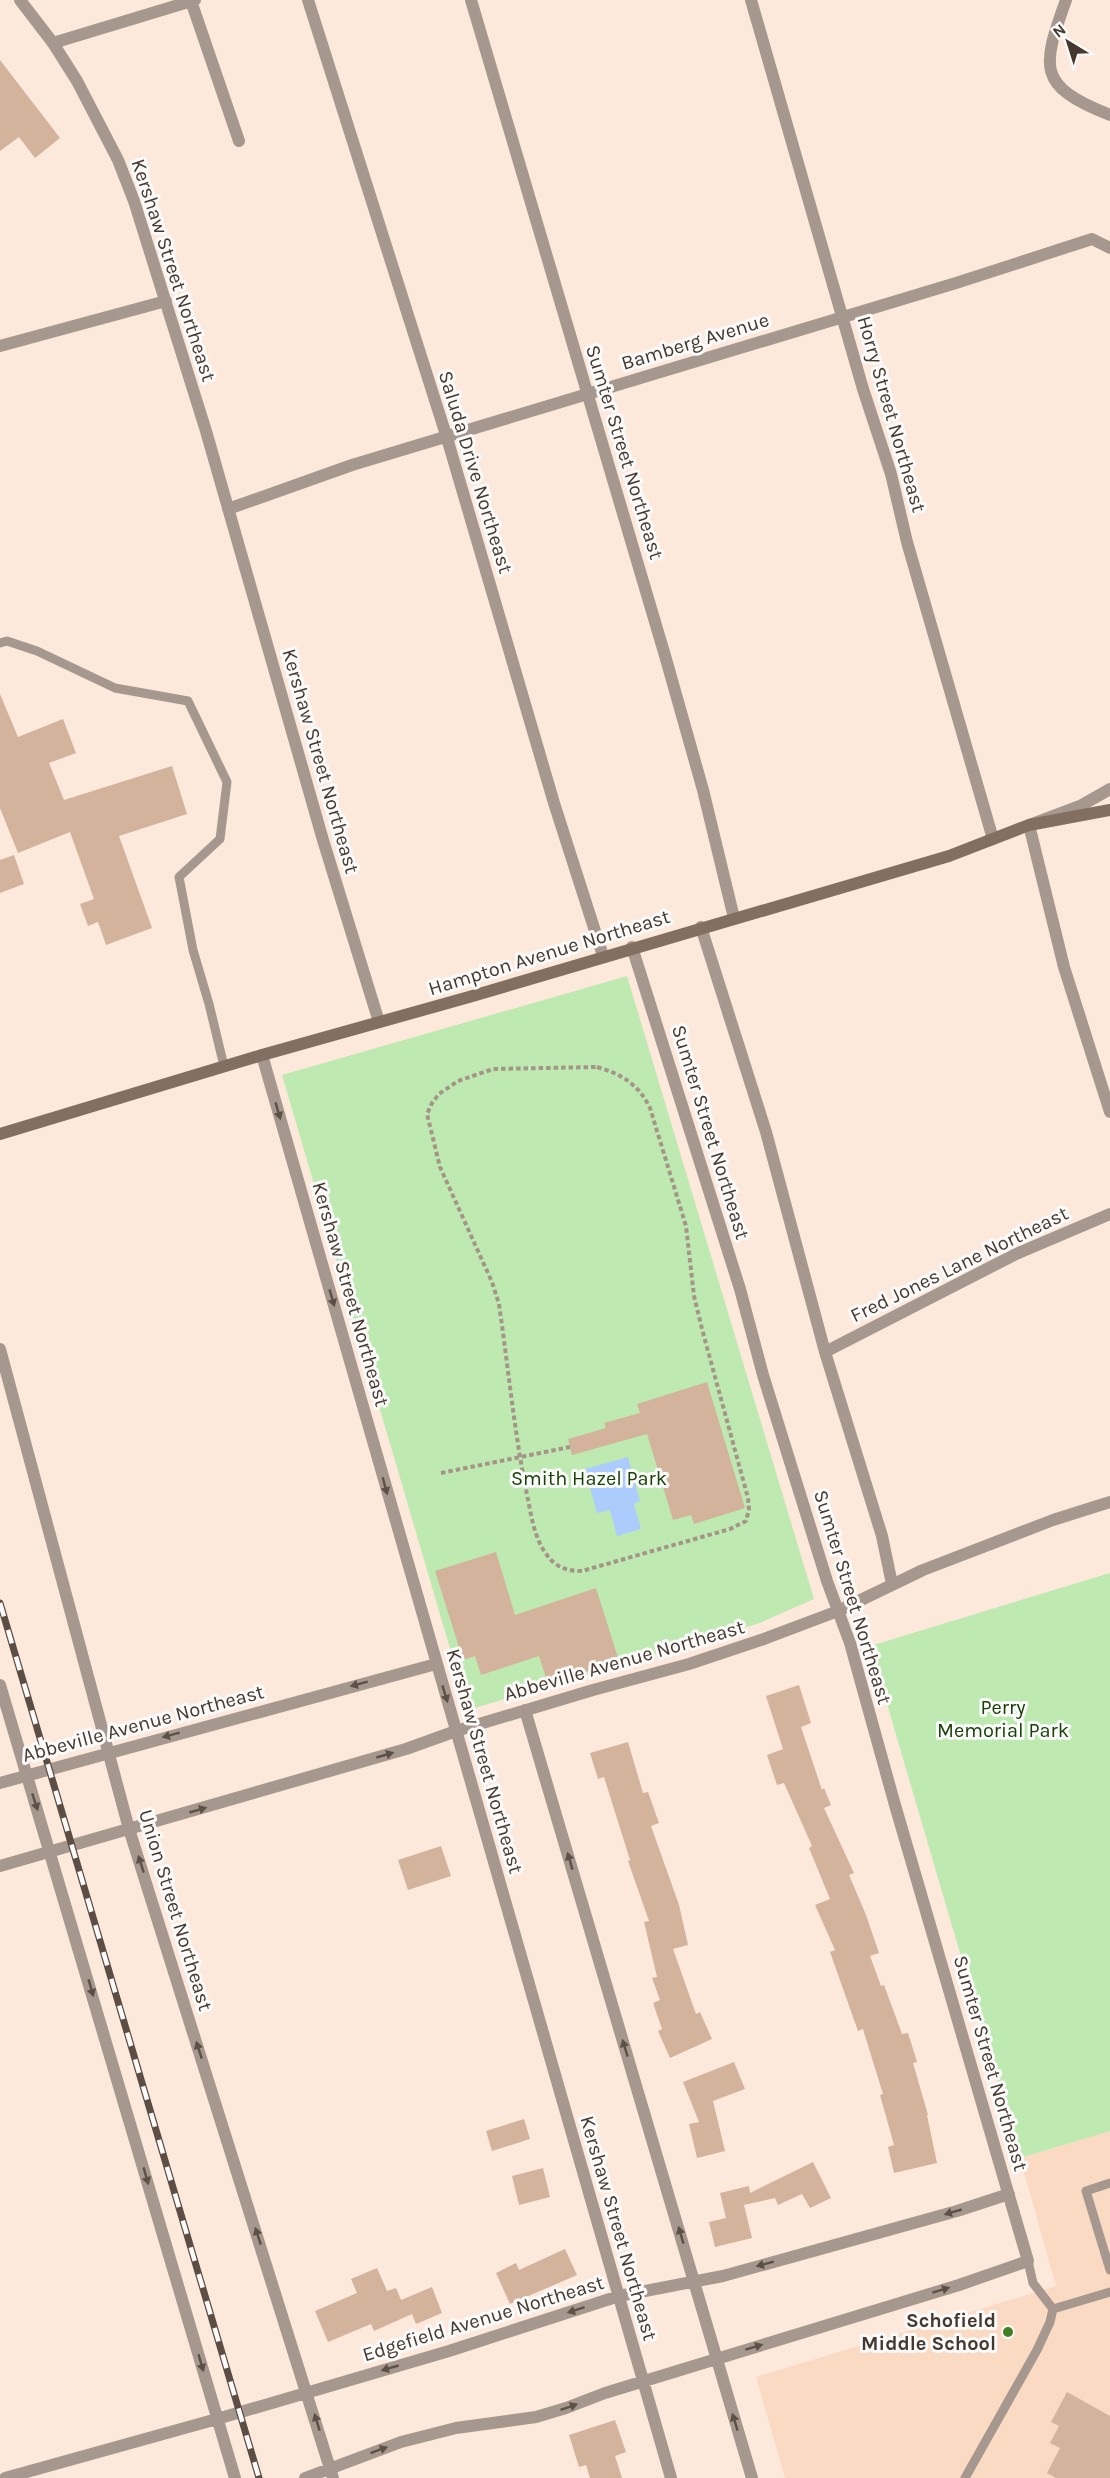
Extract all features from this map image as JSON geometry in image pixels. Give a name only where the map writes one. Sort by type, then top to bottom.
[{"type":"street","name":"Kershaw Street Northeast","points":[[20,0],[53,43],[99,120],[134,201],[217,470],[323,840],[379,1022]]},
{"type":"street","name":"Saluda Drive Northeast","points":[[308,0],[447,438],[554,803],[603,956]]},
{"type":"street","name":"Sumter Street Northeast","points":[[471,0],[703,790],[734,918]]},
{"type":"street","name":"Horry Street Northeast","points":[[751,0],[891,474],[932,632],[993,840]]},
{"type":"street","points":[[1066,0],[1049,47],[1049,67],[1057,85],[1081,104],[1110,115]]},
{"type":"street","points":[[53,43],[193,1],[239,141]]},
{"type":"street","name":"Bamberg Avenue","points":[[228,509],[352,465],[700,361],[843,315],[956,283],[1092,239],[1108,246]]},
{"type":"street","points":[[0,346],[166,301]]},
{"type":"street","points":[[1110,789],[1082,805],[1029,825],[1064,967],[1110,1112]]},
{"type":"street","name":"Hampton Avenue Northeast","points":[[0,1134],[224,1066],[949,856],[1029,825],[1110,810]]},
{"type":"street","name":"Sumter Street Northeast","points":[[701,927],[766,1132],[825,1352],[882,1536],[892,1584]]},
{"type":"street","name":"Sumter Street Northeast","points":[[632,947],[740,1289],[763,1375],[850,1643],[895,1806],[1028,2260]]},
{"type":"street","name":"Kershaw Street Northeast","points":[[262,1055],[671,2478]]},
{"type":"street","name":"Fred Jones Lane Northeast","points":[[825,1352],[1016,1254],[1110,1214]]},
{"type":"street","name":"Union Street Northeast","points":[[0,1349],[129,1828],[332,2473]]},
{"type":"street","name":"Abbeville Avenue Northeast","points":[[0,1866],[406,1749],[525,1710],[689,1664],[838,1611],[892,1584],[1053,1520],[1110,1502]]},
{"type":"street","name":"Abbeville Avenue Northeast","points":[[0,1783],[436,1664]]},
{"type":"street","points":[[0,1685],[235,2478]]},
{"type":"street","points":[[525,1710],[752,2478]]},
{"type":"street","name":"Edgefield Avenue Northeast","points":[[5,2478],[218,2419],[449,2351],[619,2296],[695,2282],[957,2211],[1009,2194]]},
{"type":"street","points":[[304,2478],[332,2473],[401,2442],[456,2428],[536,2416],[566,2408],[716,2358],[959,2285],[1028,2260]]},
{"type":"lane","points":[[0,643],[7,641],[37,651],[115,688],[188,701],[227,782],[220,839],[178,877],[193,950],[224,1066]]},
{"type":"lane","points":[[1110,2183],[1086,2191],[1106,2244],[1110,2270]]},
{"type":"lane","points":[[1028,2260],[1033,2283],[1053,2309]]},
{"type":"lane","points":[[1053,2309],[1110,2292]]},
{"type":"lane","points":[[965,2478],[1036,2350],[1050,2322],[1053,2309]]},
{"type":"path","points":[[597,1067],[612,1071],[632,1082],[643,1094],[650,1108],[686,1226],[694,1296],[748,1498],[749,1509],[746,1521],[730,1529],[582,1571],[568,1571],[556,1565],[547,1556],[539,1542],[519,1457],[499,1304],[492,1282],[440,1167],[427,1114],[439,1094],[458,1082],[493,1069],[597,1067]]},
{"type":"path","points":[[441,1473],[570,1447]]},
{"type":"shaded area","name":"Schofield Middle School","points":[[1110,2131],[1110,2478],[785,2478],[756,2377],[1056,2286],[1020,2158]]},
{"type":"green space","name":"Smith Hazel Park","points":[[627,976],[814,1599],[760,1623],[468,1710],[282,1075]]},
{"type":"green space","name":"Perry Memorial Park","points":[[1110,1573],[1110,2131],[1020,2158],[870,1646]]},
{"type":"water","points":[[628,1457],[640,1501],[634,1504],[641,1529],[617,1536],[610,1510],[597,1513],[585,1469]]},
{"type":"building","points":[[0,60],[60,138],[35,158],[19,137],[0,151]]},
{"type":"building","points":[[0,694],[18,737],[63,719],[76,753],[49,763],[64,800],[172,766],[187,814],[119,836],[152,928],[106,945],[98,922],[88,926],[80,904],[94,899],[70,832],[18,853],[0,808]]},
{"type":"building","points":[[14,855],[24,884],[0,893],[0,860]]},
{"type":"building","points":[[707,1382],[745,1508],[694,1524],[691,1515],[673,1520],[647,1434],[572,1455],[568,1439],[606,1428],[604,1423],[640,1413],[637,1404]]},
{"type":"building","points":[[496,1552],[515,1615],[596,1588],[619,1661],[548,1684],[539,1656],[481,1675],[475,1656],[463,1660],[435,1571]]},
{"type":"building","points":[[799,1685],[811,1723],[801,1727],[822,1790],[824,1788],[831,1805],[824,1808],[854,1873],[849,1875],[879,1953],[870,1956],[881,1986],[884,1985],[902,2034],[908,2033],[917,2062],[913,2063],[928,2115],[937,2163],[894,2173],[888,2147],[894,2145],[880,2095],[883,2094],[863,2029],[858,2031],[830,1952],[835,1950],[815,1905],[830,1899],[809,1848],[812,1846],[784,1783],[777,1785],[767,1755],[783,1749],[766,1696]]},
{"type":"building","points":[[628,1742],[643,1793],[648,1792],[659,1823],[651,1826],[679,1905],[688,1945],[673,1949],[696,2014],[700,2012],[712,2039],[670,2058],[658,2031],[662,2029],[653,2003],[660,2000],[652,1978],[657,1977],[644,1922],[649,1921],[628,1861],[630,1860],[604,1777],[598,1779],[590,1753]]},
{"type":"building","points":[[441,1846],[451,1876],[408,1890],[398,1860]]},
{"type":"building","points":[[734,2062],[745,2089],[713,2101],[725,2151],[697,2158],[689,2124],[699,2122],[683,2082]]},
{"type":"building","points":[[524,2119],[530,2139],[492,2151],[486,2131]]},
{"type":"building","points":[[813,2162],[831,2198],[810,2208],[802,2194],[778,2205],[775,2198],[744,2205],[752,2238],[715,2247],[709,2222],[726,2218],[720,2193],[749,2186],[750,2193]]},
{"type":"building","points":[[543,2168],[550,2197],[519,2205],[512,2176]]},
{"type":"building","points":[[565,2249],[577,2275],[510,2304],[496,2273],[516,2263],[519,2270]]},
{"type":"building","points":[[377,2268],[387,2291],[396,2288],[401,2300],[432,2287],[442,2313],[416,2324],[412,2314],[374,2331],[371,2324],[328,2342],[315,2311],[357,2293],[351,2279]]},
{"type":"building","points":[[1067,2392],[1110,2416],[1110,2478],[1056,2478],[1047,2473],[1060,2448],[1050,2443],[1059,2426],[1051,2422]]},
{"type":"building","points":[[615,2420],[626,2452],[615,2456],[622,2478],[590,2478],[586,2465],[579,2467],[569,2435]]},
{"type":"railway","points":[[0,1603],[259,2478]]},
{"type":"place","name":"Schofield Middle School","points":[[1008,2332]]}]
